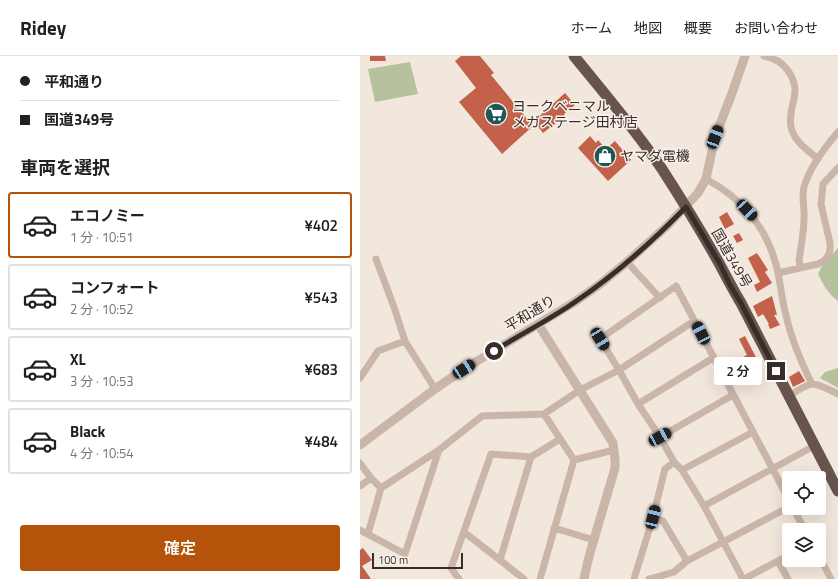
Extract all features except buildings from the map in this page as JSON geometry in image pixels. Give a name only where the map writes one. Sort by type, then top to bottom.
[{"type":"highway","name":"国道349号","points":[[574,56],[618,109],[645,145],[686,207],[741,303],[838,491]]},
{"type":"street","name":"平和通り","points":[[360,445],[435,389],[479,359],[573,303],[599,285],[627,262],[686,207],[698,193],[706,179],[715,137],[745,56]]},
{"type":"street","points":[[764,56],[779,62],[792,78],[795,89],[790,119],[791,127],[799,143],[818,159]]},
{"type":"street","points":[[800,267],[799,260],[804,217],[804,188],[808,176],[818,159],[838,132]]},
{"type":"street","points":[[778,273],[818,264],[825,260],[829,254],[830,242],[821,204],[823,184],[838,168]]},
{"type":"street","points":[[706,179],[719,186],[739,201],[755,218],[764,232],[771,248],[778,273],[791,333],[812,384]]},
{"type":"street","points":[[376,259],[405,341],[435,389]]},
{"type":"street","points":[[627,262],[660,298]]},
{"type":"street","points":[[782,486],[676,286],[600,339],[674,462],[682,470],[704,506],[744,579],[782,559]]},
{"type":"street","points":[[368,534],[382,488],[439,450],[482,416],[544,414],[580,390],[620,370],[694,321]]},
{"type":"street","points":[[538,324],[613,444],[615,468],[586,565],[584,579]]},
{"type":"street","points":[[360,378],[378,351],[405,341]]},
{"type":"street","points":[[638,404],[713,358]]},
{"type":"street","points":[[788,396],[812,384],[818,385],[838,394]]},
{"type":"street","points":[[660,437],[733,395]]},
{"type":"street","points":[[544,414],[574,460]]},
{"type":"street","points":[[682,470],[753,432]]},
{"type":"street","points":[[460,579],[451,568],[491,454],[531,457],[560,439]]},
{"type":"street","points":[[704,506],[814,446]]},
{"type":"street","points":[[360,530],[404,554],[439,450]]},
{"type":"street","points":[[574,460],[614,450]]},
{"type":"street","points":[[500,560],[531,457]]},
{"type":"street","points":[[540,579],[574,460]]},
{"type":"street","points":[[634,579],[653,517],[665,469],[674,462]]},
{"type":"street","points":[[360,463],[371,478],[382,488]]},
{"type":"street","points":[[360,486],[371,478]]},
{"type":"street","points":[[649,579],[674,572],[687,561],[782,511]]},
{"type":"street","points":[[653,517],[664,521],[687,561]]},
{"type":"street","points":[[554,528],[594,540]]},
{"type":"street","points":[[464,532],[524,579]]},
{"type":"street","points":[[778,561],[788,579]]},
{"type":"street","points":[[825,567],[831,579]]},
{"type":"green space","points":[[410,62],[418,94],[375,102],[368,69]]},
{"type":"green space","points":[[838,248],[838,301],[829,292],[818,274],[822,266]]},
{"type":"green space","points":[[838,368],[838,388],[820,378],[825,372]]},
{"type":"place","name":"ヨークベニマル メガステージ田村店","points":[[496,114]]},
{"type":"place","name":"ヤマダ電機","points":[[605,156]]},
{"type":"route","points":[[494,351],[573,303],[599,285],[616,272],[686,207],[720,264],[776,371]]}]
